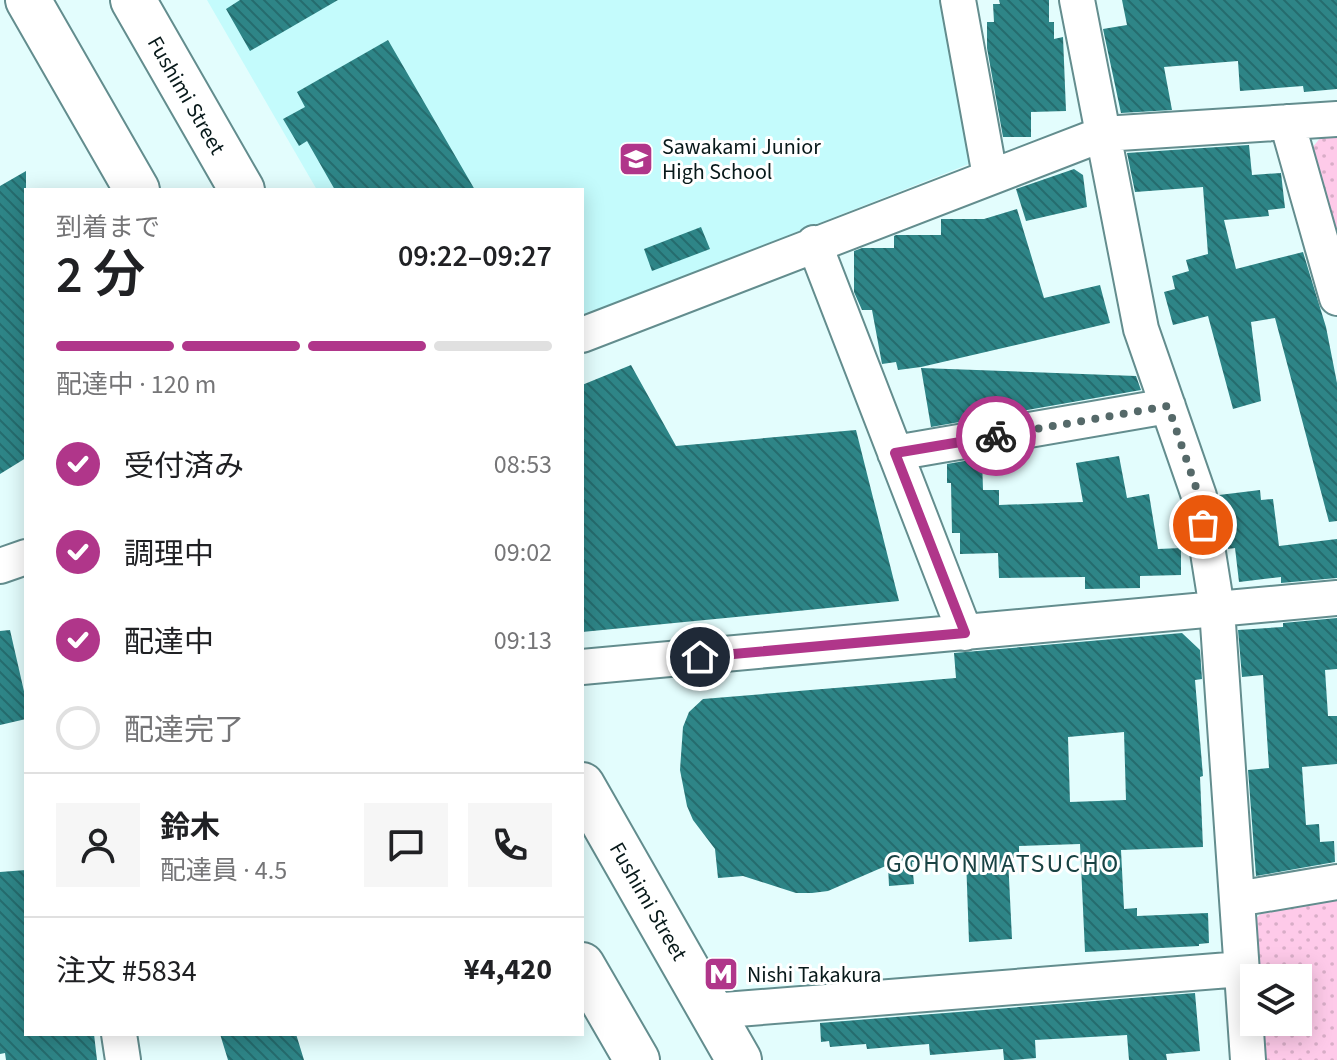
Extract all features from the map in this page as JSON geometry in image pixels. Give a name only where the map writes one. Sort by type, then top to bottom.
[{"type":"highway","points":[[28,0],[136,188]]},
{"type":"highway","name":"Fushimi Street","points":[[133,0],[241,188]]},
{"type":"highway","name":"Fushimi Street","points":[[584,788],[739,1060]]},
{"type":"highway","points":[[584,968],[637,1060]]},
{"type":"street","points":[[958,0],[990,176]]},
{"type":"street","points":[[1077,0],[1141,329],[1199,496],[1217,609],[1242,964]]},
{"type":"street","points":[[584,334],[1103,134],[1337,119]]},
{"type":"street","points":[[1287,122],[1337,298]]},
{"type":"street","points":[[814,243],[965,633]]},
{"type":"street","points":[[895,453],[1168,406]]},
{"type":"street","points":[[0,566],[24,558]]},
{"type":"street","points":[[584,667],[1337,598]]},
{"type":"street","points":[[1237,899],[1337,882]]},
{"type":"street","points":[[712,1011],[1240,969]]},
{"type":"street","points":[[119,1036],[123,1060]]},
{"type":"street","points":[[1246,1036],[1248,1060]]},
{"type":"shaded area","name":"Sawakami Junior High School","points":[[207,0],[948,0],[977,153],[969,164],[584,316],[584,188],[316,188]]},
{"type":"shaded area","points":[[1337,136],[1337,244],[1312,148],[1321,137]]},
{"type":"shaded area","points":[[1337,900],[1337,1060],[1264,1060],[1262,1036],[1312,1036],[1312,964],[1256,964],[1254,921],[1262,912]]},
{"type":"building","points":[[240,0],[338,0],[250,51],[226,9]]},
{"type":"building","points":[[999,0],[1049,0],[1049,22],[1054,22],[1054,39],[1063,37],[1066,111],[1031,112],[1031,137],[1003,137],[987,48],[987,22],[994,22],[993,4],[1000,4]]},
{"type":"building","points":[[1122,0],[1337,0],[1337,89],[1304,92],[1303,86],[1240,91],[1238,61],[1164,67],[1172,110],[1121,113],[1103,29],[1127,25]]},
{"type":"building","points":[[388,40],[474,188],[334,188],[307,141],[299,146],[283,119],[305,107],[297,92]]},
{"type":"building","points":[[1249,145],[1252,175],[1281,173],[1285,208],[1268,210],[1269,216],[1224,220],[1236,269],[1303,252],[1326,327],[1337,383],[1337,521],[1329,522],[1275,318],[1251,322],[1261,401],[1233,409],[1208,316],[1173,325],[1164,292],[1175,289],[1172,276],[1189,271],[1186,260],[1208,254],[1203,187],[1135,192],[1127,153]]},
{"type":"building","points":[[1074,169],[1083,175],[1087,207],[1026,221],[1016,189]]},
{"type":"building","points":[[26,171],[24,459],[0,474],[0,186]]},
{"type":"building","points":[[1017,209],[1044,298],[1100,285],[1110,323],[921,367],[898,370],[896,362],[882,364],[872,310],[862,310],[854,292],[854,251],[894,248],[896,235],[941,235],[941,219],[984,219]]},
{"type":"building","points":[[701,227],[710,249],[652,271],[644,249]]},
{"type":"building","points":[[631,365],[676,446],[856,430],[899,601],[584,632],[584,384]]},
{"type":"building","points":[[921,368],[1136,376],[1141,390],[931,427]]},
{"type":"building","points":[[1119,456],[1127,498],[1149,494],[1158,549],[1181,548],[1181,575],[1140,576],[1140,588],[1085,589],[1085,577],[999,578],[998,553],[960,554],[960,533],[952,533],[951,483],[947,483],[947,464],[982,458],[983,490],[999,490],[999,505],[1083,502],[1076,463]]},
{"type":"building","points":[[1260,490],[1261,500],[1273,499],[1279,546],[1337,539],[1337,578],[1281,583],[1281,577],[1239,582],[1235,548],[1228,549],[1219,495]]},
{"type":"building","points":[[1337,618],[1337,669],[1325,670],[1328,716],[1337,716],[1337,764],[1302,767],[1306,825],[1319,824],[1320,842],[1334,841],[1335,862],[1256,876],[1248,770],[1269,768],[1263,675],[1242,677],[1238,630],[1283,627],[1283,623]]},
{"type":"building","points":[[10,630],[24,691],[24,719],[0,725],[0,631]]},
{"type":"building","points":[[1182,633],[1200,650],[1202,679],[1195,680],[1203,776],[1200,777],[1203,847],[1121,850],[1124,909],[1137,908],[1137,916],[1208,913],[1209,943],[1085,952],[1080,844],[1019,846],[1019,858],[1008,858],[1012,939],[969,942],[966,858],[912,862],[914,884],[889,886],[888,865],[828,891],[812,893],[796,893],[743,876],[718,878],[715,849],[693,820],[680,770],[683,727],[689,712],[703,699],[956,678],[954,653]],"holes":[[[1124,732],[1126,800],[1070,802],[1068,737]]]},
{"type":"building","points":[[24,870],[24,1036],[94,1036],[97,1060],[6,1060],[5,1053],[0,1054],[0,872]]},
{"type":"building","points":[[1195,993],[1200,1051],[1166,1054],[1167,1060],[1129,1060],[1127,1035],[1035,1040],[1036,1058],[1013,1060],[1004,1060],[1003,1049],[930,1055],[929,1044],[867,1049],[866,1044],[830,1047],[829,1041],[821,1042],[820,1023]]},
{"type":"building","points":[[221,1036],[297,1036],[304,1060],[228,1060]]},
{"type":"way so far","points":[[996,436],[1168,406],[1199,496],[1203,525]]},
{"type":"place","name":"Sawakami Junior High School","points":[[636,159]]},
{"type":"place","name":"Nishi Takakura","points":[[721,974]]},
{"type":"district","name":"GOHONMATSUCHO","points":[[1003,863]]},
{"type":"route","points":[[700,657],[965,633],[895,453],[996,436]]}]
